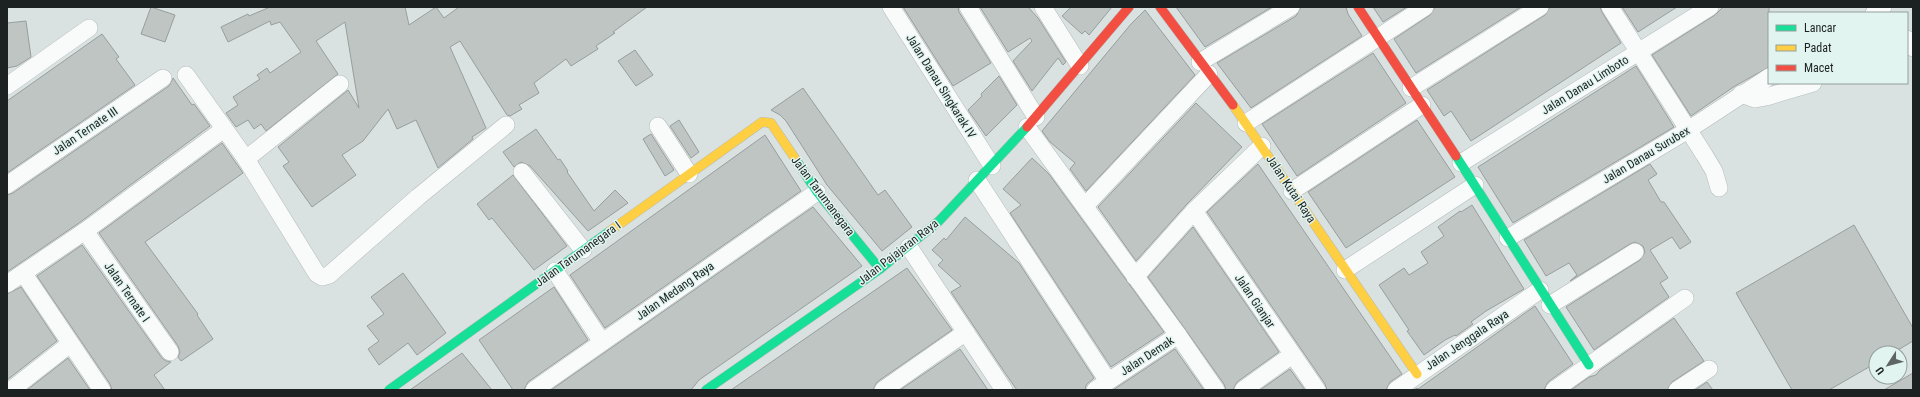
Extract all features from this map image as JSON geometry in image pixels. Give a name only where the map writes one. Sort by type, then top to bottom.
[{"type":"street","name":"Jalan Danau Singkarak IV","points":[[891,7],[992,166]]},
{"type":"street","points":[[968,7],[1031,122],[1085,206],[1216,390]]},
{"type":"street","points":[[1042,7],[1080,66]]},
{"type":"street","name":"Jalan Pajajaran Raya","points":[[706,390],[880,269],[909,247],[939,221],[992,166],[1080,66],[1129,7]]},
{"type":"street","name":"Jalan Kutai Raya","points":[[1160,7],[1246,123],[1417,374]]},
{"type":"street","points":[[1085,206],[1204,68],[1291,7]]},
{"type":"street","points":[[1358,7],[1475,185],[1515,234],[1540,290],[1589,365]]},
{"type":"street","points":[[1246,123],[1425,7]]},
{"type":"street","points":[[1411,88],[1540,7]]},
{"type":"street","points":[[1610,7],[1714,171],[1719,188]]},
{"type":"street","name":"Jalan Danau Limboto","points":[[1461,163],[1710,7]]},
{"type":"street","points":[[7,86],[89,28]]},
{"type":"street","points":[[186,75],[246,159],[317,274],[322,277],[329,275],[418,197],[506,125]]},
{"type":"street","name":"Jalan Ternate III","points":[[7,185],[163,78]]},
{"type":"street","name":"Jalan Danau Surubex","points":[[1515,234],[1688,130],[1741,94],[1768,79]]},
{"type":"street","points":[[246,159],[340,84]]},
{"type":"street","points":[[1741,94],[1755,99],[1810,84]]},
{"type":"street","points":[[1292,191],[1422,105]]},
{"type":"street","name":"Jalan Tarumanegara I","points":[[389,390],[759,124],[768,122]]},
{"type":"street","name":"Jalan Tarumanegara","points":[[768,122],[776,129],[817,192],[880,269]]},
{"type":"street","points":[[658,126],[689,174]]},
{"type":"street","points":[[7,284],[24,274],[85,231],[224,129]]},
{"type":"street","points":[[1135,277],[1194,211],[1262,146]]},
{"type":"street","points":[[522,172],[583,250]]},
{"type":"street","points":[[977,180],[1102,386]]},
{"type":"street","points":[[1345,270],[1475,185]]},
{"type":"street","name":"Jalan Medang Raya","points":[[534,390],[817,192]]},
{"type":"street","name":"Jalan Gianjar","points":[[1194,211],[1292,356],[1317,390]]},
{"type":"street","name":"Jalan Ternate I","points":[[85,231],[170,352]]},
{"type":"street","points":[[909,247],[1004,390]]},
{"type":"street","points":[[1550,305],[1635,252]]},
{"type":"street","points":[[555,271],[602,342]]},
{"type":"street","points":[[24,274],[102,390]]},
{"type":"street","name":"Jalan Jenggala Raya","points":[[1396,390],[1540,290]]},
{"type":"street","points":[[1554,390],[1685,298]]},
{"type":"street","points":[[883,390],[966,332]]},
{"type":"street","name":"Jalan Demak","points":[[1102,386],[1178,335]]},
{"type":"street","points":[[11,390],[70,344]]},
{"type":"street","points":[[1243,390],[1292,356]]},
{"type":"street","points":[[1677,390],[1709,369]]},
{"type":"building","points":[[151,7],[175,15],[165,42],[141,34]]},
{"type":"building","points":[[270,7],[405,7],[409,25],[436,7],[444,18],[459,7],[647,7],[613,32],[615,33],[596,46],[598,49],[571,66],[566,59],[534,83],[539,93],[519,105],[522,109],[510,116],[507,115],[460,41],[450,47],[486,128],[472,137],[473,139],[438,168],[416,120],[397,129],[388,109],[363,141],[342,155],[356,175],[312,207],[283,166],[289,162],[278,147],[348,90],[359,108],[345,22],[316,41],[338,74],[266,131],[261,124],[254,129],[248,120],[236,127],[226,113],[238,105],[233,97],[260,79],[257,75],[267,68],[270,73],[301,52],[280,22],[271,25],[270,21],[228,42],[221,27],[248,14],[249,16]]},
{"type":"building","points":[[903,7],[958,7],[959,12],[991,63],[953,86]]},
{"type":"building","points":[[980,7],[1028,7],[1038,18],[1066,62],[1063,65],[1058,58],[1032,91],[1013,61],[1032,41],[1030,38],[1008,52]]},
{"type":"building","points":[[1071,7],[1112,7],[1089,35],[1085,31],[1082,34],[1062,16]]},
{"type":"building","points":[[1176,7],[1272,7],[1205,47]]},
{"type":"building","points":[[1301,7],[1346,7],[1348,14],[1362,36],[1251,108],[1217,63],[1296,16]]},
{"type":"building","points":[[1373,7],[1407,7],[1383,22]]},
{"type":"building","points":[[1435,7],[1521,7],[1416,73],[1394,39],[1430,15]]},
{"type":"building","points":[[1550,7],[1600,7],[1621,43],[1471,141],[1451,111],[1444,116],[1427,90],[1545,15]]},
{"type":"building","points":[[1622,7],[1677,7],[1638,32]]},
{"type":"building","points":[[1723,7],[1769,7],[1768,68],[1735,86],[1691,116],[1652,55],[1715,15]]},
{"type":"building","points":[[1145,10],[1195,75],[1086,191],[1070,169],[1075,163],[1050,142],[1042,131],[1131,24]]},
{"type":"building","points":[[26,21],[31,57],[17,66],[7,68],[7,23]]},
{"type":"building","points":[[102,34],[119,57],[116,59],[135,85],[7,173],[7,101]]},
{"type":"building","points":[[635,50],[653,75],[636,86],[618,61]]},
{"type":"building","points":[[1373,53],[1406,103],[1297,176],[1262,124]]},
{"type":"building","points":[[1636,66],[1674,127],[1513,223],[1478,167]]},
{"type":"building","points":[[999,76],[1017,105],[986,136],[968,110]]},
{"type":"building","points":[[173,78],[192,105],[194,104],[210,126],[79,223],[7,272],[7,195],[13,193],[169,86]]},
{"type":"building","points":[[803,88],[878,195],[885,190],[912,227],[882,251],[827,185],[786,121],[780,115],[771,110]]},
{"type":"building","points":[[1196,103],[1242,147],[1187,204],[1136,261],[1098,207]]},
{"type":"building","points":[[679,120],[699,152],[691,158],[670,126]]},
{"type":"building","points":[[1417,120],[1455,177],[1346,248],[1308,192]]},
{"type":"building","points":[[536,129],[558,160],[560,159],[568,171],[567,172],[594,211],[615,190],[628,203],[588,231],[530,166],[521,162],[514,167],[503,152]]},
{"type":"building","points":[[651,134],[674,170],[665,176],[643,139]]},
{"type":"building","points":[[765,135],[801,191],[605,328],[570,275]]},
{"type":"building","points":[[222,143],[243,173],[145,242],[198,314],[197,315],[213,339],[181,361],[178,357],[180,352],[178,346],[99,233]]},
{"type":"building","points":[[1032,158],[1049,174],[1164,332],[1111,367],[1010,213],[1021,205],[1003,189]]},
{"type":"building","points":[[1258,164],[1402,374],[1390,382],[1386,390],[1327,390],[1325,384],[1207,212]]},
{"type":"building","points":[[1650,164],[1657,174],[1648,180],[1661,202],[1664,202],[1691,242],[1680,249],[1672,237],[1650,250],[1668,278],[1660,283],[1669,297],[1594,350],[1566,307],[1640,260],[1645,252],[1643,246],[1635,242],[1630,244],[1570,281],[1577,275],[1569,263],[1546,276],[1524,240]]},
{"type":"building","points":[[513,175],[567,246],[534,270],[492,218],[489,220],[477,204]]},
{"type":"building","points":[[1472,205],[1524,289],[1486,311],[1471,322],[1473,324],[1456,336],[1455,335],[1445,340],[1424,355],[1407,331],[1409,330],[1379,285],[1404,268],[1409,275],[1428,263],[1421,252],[1444,236],[1438,227],[1460,211],[1461,212]]},
{"type":"building","points":[[813,207],[862,266],[699,380],[691,390],[551,390]]},
{"type":"building","points":[[965,217],[1019,263],[1094,378],[1086,385],[1085,390],[1017,390],[1003,370],[951,292],[961,286],[938,265],[943,260],[932,250],[944,238],[946,240]]},
{"type":"building","points":[[1854,225],[1913,328],[1913,341],[1906,345],[1868,345],[1868,368],[1829,390],[1792,390],[1736,293]]},
{"type":"building","points":[[1193,227],[1279,352],[1237,382],[1233,390],[1226,390],[1224,384],[1148,277]]},
{"type":"building","points":[[82,245],[162,358],[171,362],[154,375],[165,390],[112,390],[110,384],[37,276]]},
{"type":"building","points":[[907,268],[952,330],[877,382],[873,390],[731,390]]},
{"type":"building","points":[[403,273],[446,333],[417,355],[408,343],[379,365],[368,349],[379,341],[367,326],[384,314],[371,297]]},
{"type":"building","points":[[21,287],[57,341],[7,380],[7,294]]},
{"type":"building","points":[[554,287],[588,340],[528,382],[524,390],[513,390],[479,340]]},
{"type":"building","points":[[1535,306],[1573,364],[1548,382],[1544,390],[1414,390],[1417,388],[1418,389]]},
{"type":"building","points":[[1674,318],[1704,361],[1672,382],[1667,390],[1571,390],[1589,377],[1596,375],[1600,370]]},
{"type":"building","points":[[960,349],[988,390],[900,390]]},
{"type":"building","points":[[1175,349],[1204,390],[1113,390]]},
{"type":"building","points":[[462,353],[492,390],[410,390]]},
{"type":"building","points":[[68,358],[90,390],[27,390]]},
{"type":"building","points":[[1290,369],[1305,390],[1260,390]]},
{"type":"building","points":[[1913,373],[1913,390],[1884,390],[1893,385],[1908,385],[1908,376]]},
{"type":"building","points":[[1707,382],[1713,390],[1695,390]]},
{"type":"traffic: fast","points":[[706,390],[880,269],[939,221],[1027,127]]},
{"type":"traffic: fast","points":[[1456,156],[1589,365]]},
{"type":"traffic: fast","points":[[796,160],[817,192],[880,269]]},
{"type":"traffic: fast","points":[[389,390],[610,231]]},
{"type":"traffic: slow","points":[[1233,105],[1417,374]]},
{"type":"traffic: slow","points":[[610,231],[762,122],[771,123],[796,160]]},
{"type":"traffic: jam","points":[[1027,127],[1129,7]]},
{"type":"traffic: jam","points":[[1160,7],[1233,105]]},
{"type":"traffic: jam","points":[[1358,7],[1456,156]]}]
